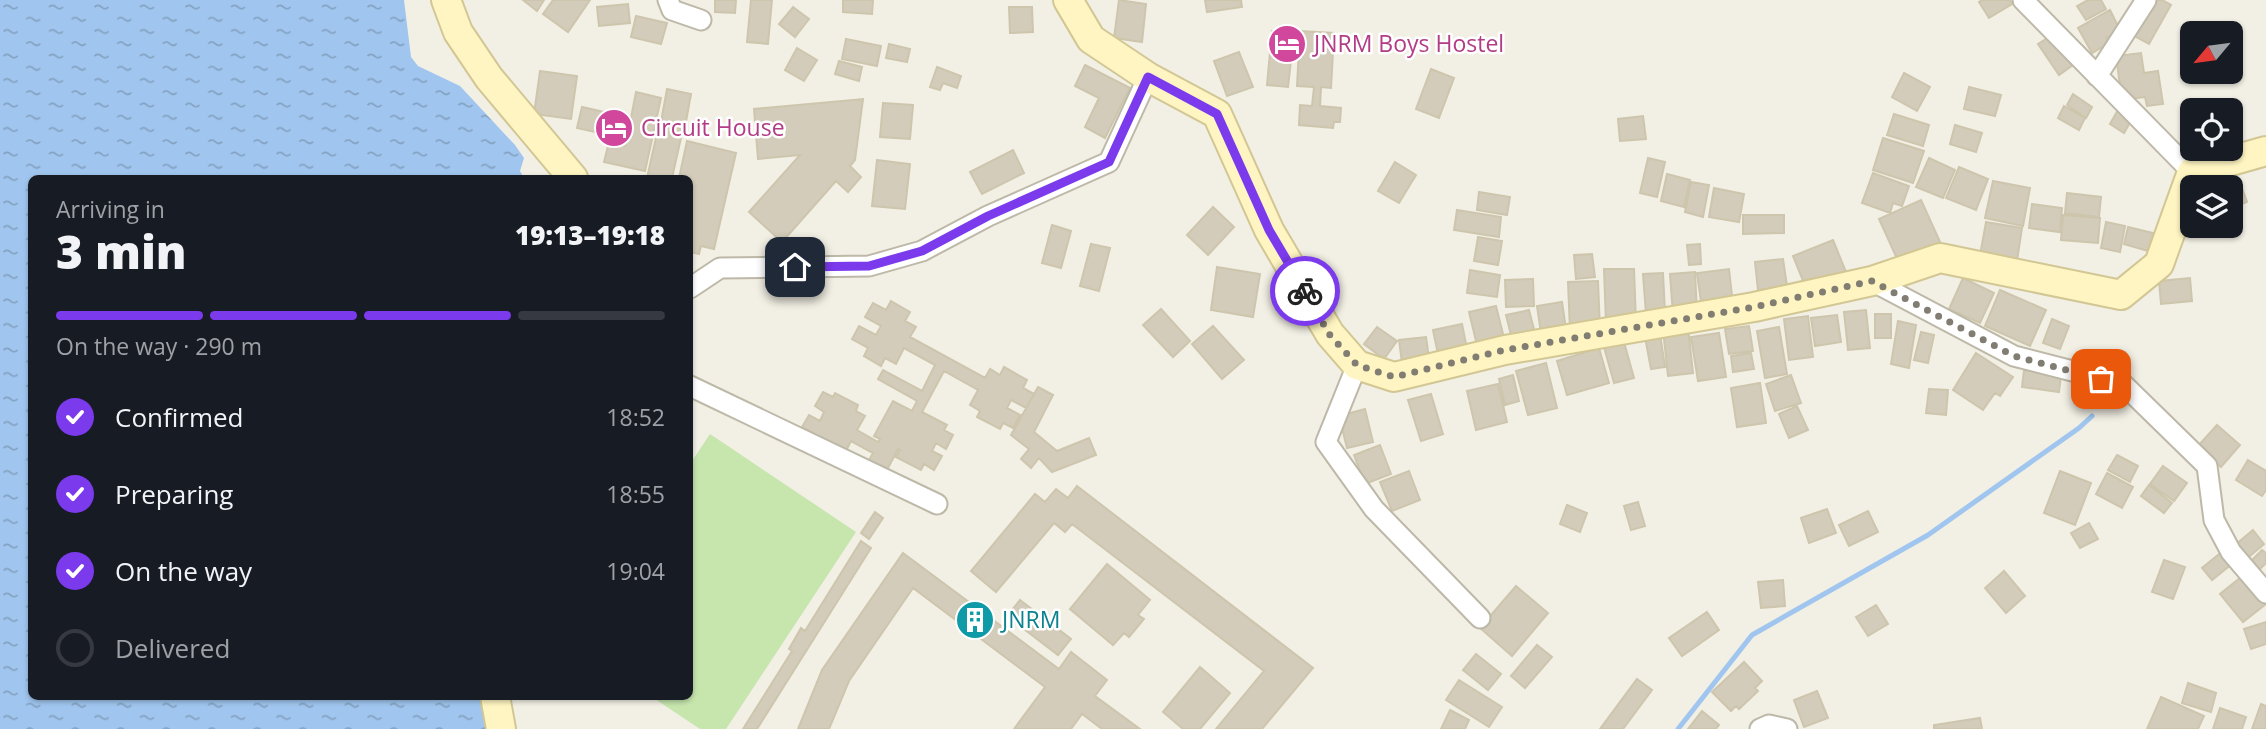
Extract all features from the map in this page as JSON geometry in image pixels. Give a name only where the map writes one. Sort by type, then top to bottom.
[{"type":"street","points":[[446,0],[458,32],[489,78],[570,175]]},
{"type":"street","points":[[668,0],[672,10],[701,20]]},
{"type":"street","points":[[1068,0],[1091,39],[1148,77],[1217,114],[1269,230],[1329,334],[1357,365],[1394,377],[1505,350],[1754,307],[1872,281],[1940,258],[2121,295],[2159,264],[2192,172]]},
{"type":"street","points":[[2023,0],[2192,172]]},
{"type":"street","points":[[2097,76],[2146,0]]},
{"type":"street","points":[[693,286],[720,268],[869,266],[922,251],[988,216],[1109,162],[1148,77]]},
{"type":"street","points":[[2192,172],[2266,151]]},
{"type":"street","points":[[1872,281],[2014,356],[2123,384],[2207,466],[2214,520],[2231,552],[2266,593]]},
{"type":"street","points":[[1357,365],[1325,442],[1374,509],[1480,618]]},
{"type":"street","points":[[693,387],[937,504]]},
{"type":"street","points":[[496,700],[501,729]]},
{"type":"street","points":[[1760,729],[1769,725],[1787,729]]},
{"type":"green space","points":[[710,434],[856,532],[726,729],[700,729],[656,700],[693,700],[693,460]]},
{"type":"water","points":[[0,0],[404,0],[411,57],[418,66],[460,86],[515,145],[524,158],[520,171],[522,175],[28,175],[28,700],[480,700],[487,729],[0,729]]},
{"type":"building","points":[[523,0],[544,0],[537,11]]},
{"type":"building","points":[[553,0],[590,0],[568,32],[543,14]]},
{"type":"building","points":[[715,0],[736,0],[735,13],[715,12]]},
{"type":"building","points":[[751,0],[772,0],[768,44],[747,42]]},
{"type":"building","points":[[843,0],[873,0],[872,14],[843,12]]},
{"type":"building","points":[[1119,0],[1146,4],[1142,42],[1114,38]]},
{"type":"building","points":[[1205,0],[1241,0],[1242,7],[1207,12]]},
{"type":"building","points":[[2010,0],[2012,4],[1989,18],[1979,2]]},
{"type":"building","points":[[2088,0],[2101,0],[2106,9],[2086,20],[2077,6]]},
{"type":"building","points":[[2148,0],[2162,0],[2171,5],[2149,44],[2129,33]]},
{"type":"building","points":[[628,4],[630,23],[599,26],[597,7]]},
{"type":"building","points":[[793,7],[809,19],[795,37],[779,24]]},
{"type":"building","points":[[1009,7],[1032,7],[1033,32],[1010,33]]},
{"type":"building","points":[[2110,10],[2120,30],[2106,38],[2109,43],[2092,53],[2078,28]]},
{"type":"building","points":[[636,16],[667,23],[661,44],[631,37]]},
{"type":"building","points":[[1272,31],[1294,34],[1288,87],[1267,85]]},
{"type":"building","points":[[1300,31],[1334,33],[1331,88],[1321,87],[1320,106],[1341,108],[1340,122],[1334,122],[1333,128],[1299,125],[1300,105],[1312,106],[1314,87],[1297,86]]},
{"type":"building","points":[[2052,35],[2073,65],[2059,75],[2038,44]]},
{"type":"building","points":[[846,39],[881,46],[877,66],[842,59]]},
{"type":"building","points":[[889,44],[910,49],[907,62],[886,58]]},
{"type":"building","points":[[797,48],[817,60],[804,81],[785,70]]},
{"type":"building","points":[[1239,52],[1253,87],[1227,96],[1214,61]]},
{"type":"building","points":[[2141,53],[2144,73],[2158,71],[2163,104],[2147,106],[2145,97],[2122,100],[2116,56]]},
{"type":"building","points":[[839,61],[862,67],[859,81],[835,74]]},
{"type":"building","points":[[1085,65],[1130,88],[1105,138],[1085,127],[1099,98],[1075,86]]},
{"type":"building","points":[[937,67],[961,76],[957,88],[943,83],[940,90],[930,87]]},
{"type":"building","points":[[1431,69],[1454,78],[1439,118],[1416,109]]},
{"type":"building","points":[[540,71],[577,76],[571,119],[534,114]]},
{"type":"building","points":[[1904,73],[1930,87],[1917,111],[1892,97]]},
{"type":"building","points":[[1969,87],[2001,95],[1995,116],[1964,109]]},
{"type":"building","points":[[667,89],[691,94],[685,127],[661,122]]},
{"type":"building","points":[[636,92],[661,98],[645,171],[604,162],[609,142],[625,146],[627,139],[577,128],[582,107],[631,118]]},
{"type":"building","points":[[2073,94],[2092,107],[2086,118],[2067,105]]},
{"type":"building","points":[[863,99],[855,160],[850,166],[861,177],[848,192],[836,181],[782,242],[749,212],[800,155],[758,159],[754,109]]},
{"type":"building","points":[[883,103],[913,105],[910,139],[880,137]]},
{"type":"building","points":[[2064,106],[2085,118],[2079,130],[2058,118]]},
{"type":"building","points":[[2118,110],[2132,119],[2124,133],[2110,124]]},
{"type":"building","points":[[1894,114],[1929,125],[1923,146],[1887,135]]},
{"type":"building","points":[[1643,116],[1646,139],[1620,141],[1618,119]]},
{"type":"building","points":[[659,124],[683,129],[673,175],[648,175]]},
{"type":"building","points":[[1955,125],[1982,133],[1976,152],[1950,144]]},
{"type":"building","points":[[1883,138],[1924,151],[1913,183],[1873,170]]},
{"type":"building","points":[[687,141],[736,153],[714,249],[701,246],[699,254],[693,253],[693,175],[680,175]]},
{"type":"building","points":[[1013,150],[1024,173],[982,194],[970,172]]},
{"type":"building","points":[[1648,158],[1665,162],[1657,197],[1640,193]]},
{"type":"building","points":[[1929,158],[1955,170],[1943,198],[1916,187]]},
{"type":"building","points":[[877,160],[910,164],[905,209],[872,206]]},
{"type":"building","points":[[1395,162],[1416,175],[1399,203],[1378,191]]},
{"type":"building","points":[[1959,167],[1988,179],[1976,210],[1946,198]]},
{"type":"building","points":[[1873,173],[1909,186],[1902,206],[1893,203],[1890,213],[1862,203]]},
{"type":"building","points":[[1667,174],[1690,180],[1684,207],[1661,201]]},
{"type":"building","points":[[1993,181],[2030,188],[2023,226],[1985,218]]},
{"type":"building","points":[[1691,182],[1709,185],[1703,217],[1685,212]]},
{"type":"building","points":[[1714,188],[1744,194],[1739,222],[1709,217]]},
{"type":"building","points":[[1479,192],[1510,197],[1507,215],[1477,210]]},
{"type":"building","points":[[2067,193],[2101,197],[2099,217],[2065,213]]},
{"type":"building","points":[[1921,200],[1941,244],[1899,263],[1879,219]]},
{"type":"building","points":[[2032,204],[2062,208],[2060,232],[2029,228]]},
{"type":"building","points":[[1213,207],[1234,227],[1208,255],[1187,235]]},
{"type":"building","points":[[1457,210],[1501,217],[1499,237],[1454,230]]},
{"type":"building","points":[[1743,215],[1784,215],[1784,233],[1743,234]]},
{"type":"building","points":[[2063,215],[2100,218],[2098,243],[2061,240]]},
{"type":"building","points":[[1986,222],[2022,228],[2016,267],[1979,261]]},
{"type":"building","points":[[2106,222],[2125,226],[2120,252],[2101,248]]},
{"type":"building","points":[[1052,225],[1071,231],[1061,268],[1042,263]]},
{"type":"building","points":[[2128,227],[2153,233],[2148,251],[2124,244]]},
{"type":"building","points":[[1478,237],[1502,241],[1498,265],[1474,261]]},
{"type":"building","points":[[1833,240],[1848,277],[1808,293],[1793,256]]},
{"type":"building","points":[[1091,244],[1110,248],[1099,291],[1080,286]]},
{"type":"building","points":[[1700,244],[1701,264],[1689,265],[1687,245]]},
{"type":"building","points":[[1592,254],[1595,277],[1576,279],[1574,255]]},
{"type":"building","points":[[1783,259],[1787,286],[1758,290],[1755,262]]},
{"type":"building","points":[[1217,267],[1260,274],[1253,317],[1211,310]]},
{"type":"building","points":[[1604,269],[1634,269],[1636,322],[1606,323]]},
{"type":"building","points":[[1729,269],[1733,305],[1702,309],[1697,273]]},
{"type":"building","points":[[1470,270],[1500,275],[1497,297],[1467,293]]},
{"type":"building","points":[[1695,272],[1697,314],[1673,315],[1670,274]]},
{"type":"building","points":[[1663,273],[1665,313],[1646,314],[1643,274]]},
{"type":"building","points":[[1963,278],[1994,293],[1980,323],[1949,309]]},
{"type":"building","points":[[2190,278],[2192,301],[2161,304],[2159,281]]},
{"type":"building","points":[[1533,279],[1534,306],[1506,307],[1505,280]]},
{"type":"building","points":[[1598,281],[1600,330],[1570,331],[1568,282]]},
{"type":"building","points":[[2000,290],[2046,310],[2030,346],[1985,326]]},
{"type":"building","points":[[891,301],[910,312],[905,321],[916,327],[910,337],[985,378],[990,369],[1000,375],[1004,367],[1027,380],[1023,388],[1034,394],[1026,408],[1011,400],[1007,408],[1020,415],[1013,428],[1003,423],[1000,429],[977,417],[980,411],[970,405],[978,390],[944,371],[922,412],[947,425],[944,430],[953,435],[946,449],[936,443],[932,451],[942,456],[934,470],[924,464],[921,470],[896,457],[900,450],[898,449],[887,470],[869,460],[873,453],[851,441],[846,451],[810,438],[813,433],[802,427],[809,415],[820,421],[824,412],[815,406],[823,392],[833,397],[835,393],[858,405],[856,411],[865,416],[857,430],[878,442],[880,439],[874,436],[893,401],[912,411],[917,401],[878,379],[883,370],[922,391],[935,365],[904,348],[896,364],[885,358],[881,366],[864,356],[868,348],[852,339],[859,326],[876,335],[881,326],[865,317],[873,303],[886,310]]},
{"type":"building","points":[[1562,302],[1566,329],[1541,333],[1537,306]]},
{"type":"building","points":[[1496,306],[1504,338],[1477,345],[1469,312]]},
{"type":"building","points":[[1161,309],[1190,341],[1173,357],[1143,325]]},
{"type":"building","points":[[1529,310],[1535,333],[1512,339],[1506,315]]},
{"type":"building","points":[[1866,310],[1870,348],[1848,350],[1844,312]]},
{"type":"building","points":[[1875,314],[1891,314],[1891,338],[1875,338]]},
{"type":"building","points":[[1837,315],[1841,342],[1815,346],[1811,318]]},
{"type":"building","points":[[1808,316],[1813,357],[1789,360],[1784,319]]},
{"type":"building","points":[[2052,319],[2069,326],[2060,349],[2043,343]]},
{"type":"building","points":[[1898,321],[1916,325],[1909,368],[1891,364]]},
{"type":"building","points":[[1462,324],[1467,349],[1438,354],[1433,330]]},
{"type":"building","points":[[1213,326],[1244,360],[1222,379],[1192,344]]},
{"type":"building","points":[[1749,326],[1753,351],[1729,354],[1725,329]]},
{"type":"building","points":[[1377,327],[1397,341],[1384,359],[1364,344]]},
{"type":"building","points":[[1688,327],[1693,373],[1668,376],[1663,330]]},
{"type":"building","points":[[1779,327],[1787,374],[1765,378],[1757,331]]},
{"type":"building","points":[[1921,332],[1934,335],[1928,363],[1914,360]]},
{"type":"building","points":[[1719,333],[1726,377],[1698,381],[1691,337]]},
{"type":"building","points":[[1660,334],[1665,367],[1651,369],[1645,337]]},
{"type":"building","points":[[1426,337],[1429,359],[1402,363],[1399,340]]},
{"type":"building","points":[[1624,342],[1634,378],[1614,383],[1604,347]]},
{"type":"building","points":[[1599,348],[1609,383],[1567,395],[1557,361]]},
{"type":"building","points":[[1751,353],[1754,369],[1733,372],[1731,356]]},
{"type":"building","points":[[1976,353],[2013,377],[2000,396],[1995,393],[1983,410],[1953,390]]},
{"type":"building","points":[[1546,363],[1557,408],[1528,415],[1516,371]]},
{"type":"building","points":[[2024,370],[2061,375],[2059,392],[2022,387]]},
{"type":"building","points":[[1513,375],[1519,401],[1505,405],[1499,379]]},
{"type":"building","points":[[1791,375],[1801,403],[1775,411],[1766,384]]},
{"type":"building","points":[[1760,383],[1766,423],[1737,427],[1731,388]]},
{"type":"building","points":[[1498,384],[1507,422],[1476,430],[1467,391]]},
{"type":"building","points":[[1038,387],[1053,395],[1034,432],[1057,451],[1089,438],[1096,455],[1052,472],[1039,458],[1031,468],[1021,459],[1029,449],[1011,435]]},
{"type":"building","points":[[1929,389],[1948,390],[1946,415],[1926,413]]},
{"type":"building","points":[[1431,394],[1443,434],[1421,441],[1408,400]]},
{"type":"building","points":[[1797,406],[1808,430],[1789,438],[1779,414]]},
{"type":"building","points":[[1365,409],[1373,442],[1347,448],[1339,416]]},
{"type":"building","points":[[2217,425],[2240,445],[2221,467],[2198,446]]},
{"type":"building","points":[[1380,445],[1391,474],[1365,484],[1354,455]]},
{"type":"building","points":[[2117,455],[2138,466],[2130,482],[2108,470]]},
{"type":"building","points":[[2248,460],[2266,471],[2266,490],[2262,496],[2236,480]]},
{"type":"building","points":[[2163,466],[2187,483],[2174,501],[2150,484]]},
{"type":"building","points":[[1409,471],[1420,500],[1392,511],[1380,482]]},
{"type":"building","points":[[2060,471],[2091,483],[2075,525],[2044,513]]},
{"type":"building","points":[[2107,473],[2133,487],[2122,508],[2096,494]]},
{"type":"building","points":[[2149,485],[2172,503],[2164,513],[2141,496]]},
{"type":"building","points":[[1077,486],[1313,668],[1262,729],[1216,729],[1264,671],[1072,524],[1065,532],[1054,523],[996,592],[971,571],[1035,494],[1045,502],[1056,489],[1068,498]]},
{"type":"building","points":[[1638,502],[1645,526],[1631,530],[1624,506]]},
{"type":"building","points":[[1567,505],[1587,513],[1580,532],[1560,524]]},
{"type":"building","points":[[1827,509],[1836,533],[1809,543],[1801,518]]},
{"type":"building","points":[[1868,511],[1878,532],[1849,546],[1839,525]]},
{"type":"building","points":[[875,512],[883,518],[869,539],[861,533]]},
{"type":"building","points":[[2089,523],[2098,539],[2080,548],[2071,533]]},
{"type":"building","points":[[2253,530],[2264,544],[2245,560],[2234,546]]},
{"type":"building","points":[[861,541],[871,548],[757,729],[743,729],[792,651],[789,649],[801,628],[805,631]]},
{"type":"building","points":[[2262,550],[2266,553],[2266,563],[2259,570],[2250,562]]},
{"type":"building","points":[[2223,551],[2233,563],[2212,580],[2202,568]]},
{"type":"building","name":"JNRM","points":[[903,553],[1059,669],[1071,652],[1107,680],[1095,696],[1140,729],[1102,729],[1082,714],[1071,729],[1014,729],[1045,687],[913,588],[849,681],[829,729],[798,729],[822,670]]},
{"type":"building","points":[[2164,560],[2185,567],[2173,599],[2152,592]]},
{"type":"building","points":[[1107,564],[1150,600],[1138,615],[1144,619],[1129,637],[1124,633],[1113,645],[1070,609]]},
{"type":"building","points":[[2004,571],[2025,596],[2006,613],[1985,588]]},
{"type":"building","points":[[2245,574],[2266,599],[2266,604],[2243,622],[2220,594]]},
{"type":"building","points":[[1783,580],[1785,606],[1761,608],[1758,582]]},
{"type":"building","points":[[1516,586],[1548,613],[1512,656],[1480,628]]},
{"type":"building","points":[[1020,600],[1071,639],[1058,655],[1007,616]]},
{"type":"building","points":[[1876,605],[1888,624],[1868,636],[1856,617]]},
{"type":"building","points":[[1707,612],[1719,630],[1682,656],[1669,638]]},
{"type":"building","points":[[2266,622],[2266,644],[2251,649],[2244,629]]},
{"type":"building","points":[[1537,645],[1552,657],[1525,688],[1511,676]]},
{"type":"building","points":[[1476,654],[1501,674],[1488,690],[1463,670]]},
{"type":"building","points":[[1744,662],[1762,681],[1755,688],[1758,691],[1739,709],[1736,706],[1731,711],[1712,692]]},
{"type":"building","points":[[1200,667],[1230,693],[1200,729],[1183,729],[1163,712]]},
{"type":"building","points":[[1637,679],[1652,690],[1623,729],[1600,729]]},
{"type":"building","points":[[1459,680],[1502,707],[1489,727],[1446,700]]},
{"type":"building","points":[[2188,683],[2216,693],[2211,712],[2182,703]]},
{"type":"building","points":[[1817,691],[1828,718],[1804,727],[1794,700]]},
{"type":"building","points":[[2161,697],[2204,716],[2198,729],[2147,729]]},
{"type":"building","points":[[2261,704],[2266,706],[2266,729],[2252,729]]},
{"type":"building","points":[[2220,708],[2246,717],[2242,729],[2213,729]]},
{"type":"building","points":[[1450,710],[1469,720],[1465,729],[1441,729]]},
{"type":"building","points":[[1702,711],[1719,725],[1716,729],[1688,729]]},
{"type":"building","points":[[1980,718],[1982,729],[1934,729],[1934,725]]},
{"type":"waterway","points":[[1678,729],[1752,635],[1928,535],[2092,416]]},
{"type":"way so far","points":[[1305,291],[1329,334],[1357,365],[1394,377],[1505,350],[1754,307],[1872,281],[2014,356],[2101,379]]},
{"type":"place","name":"JNRM Boys Hostel","points":[[1287,44]]},
{"type":"place","name":"Circuit House","points":[[614,128]]},
{"type":"place","name":"JNRM","points":[[975,620]]},
{"type":"route","points":[[795,267],[869,266],[922,251],[988,216],[1109,162],[1148,77],[1217,114],[1269,230],[1305,291]]}]
